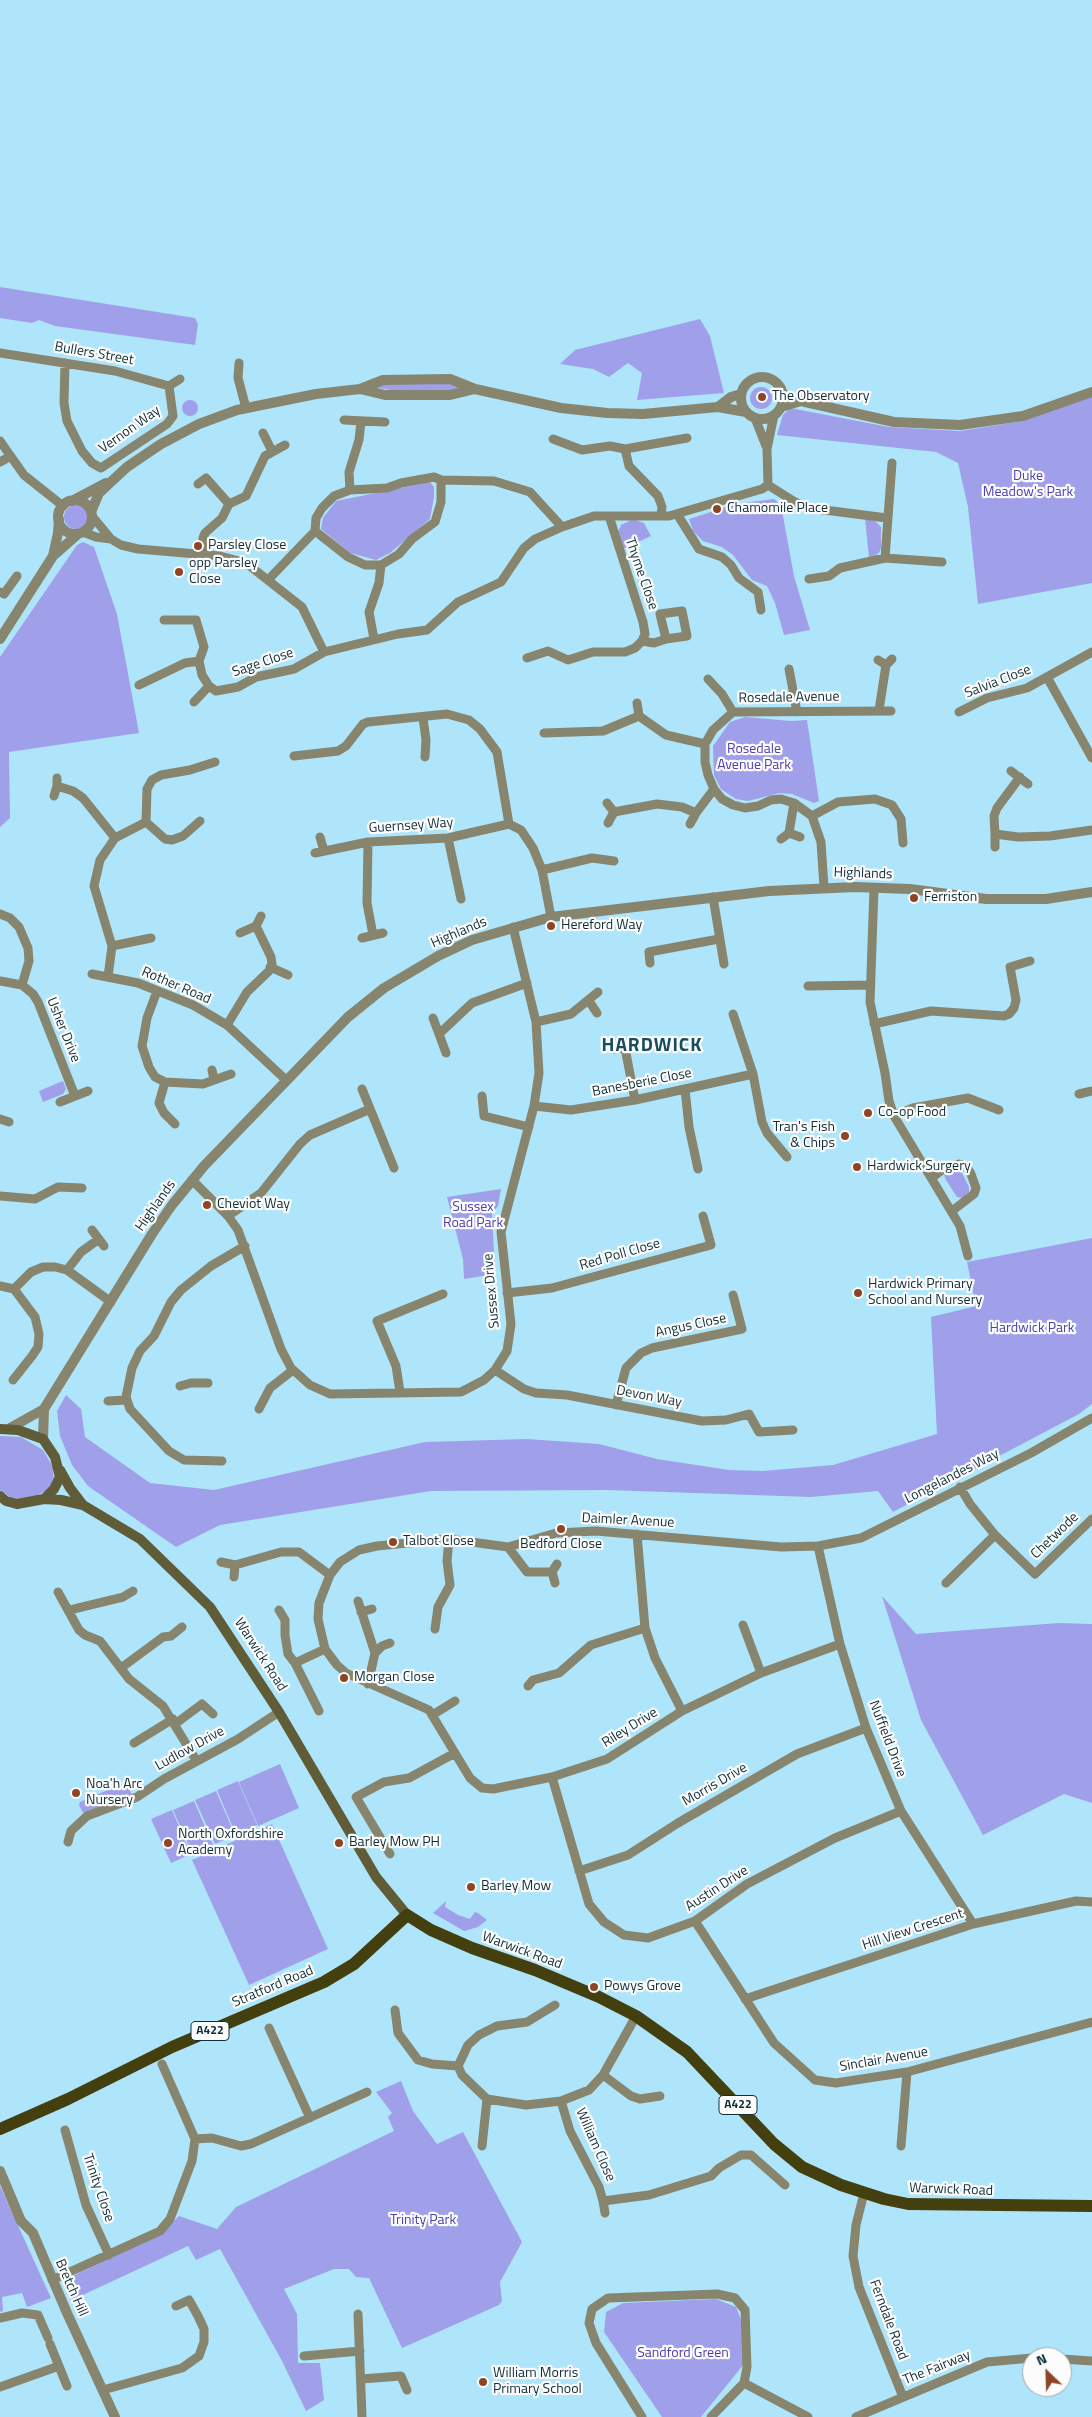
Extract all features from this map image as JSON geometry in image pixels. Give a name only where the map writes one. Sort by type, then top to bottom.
[{"type":"main road","points":[[5,1428],[29,1432],[43,1439]]},
{"type":"main road","name":"Warwick Road","points":[[43,1439],[50,1446],[70,1488],[83,1505]]},
{"type":"main road","points":[[44,1499],[54,1489],[60,1477],[59,1468]]},
{"type":"main road","name":"Warwick Road","points":[[0,1496],[6,1501],[17,1504],[44,1499],[61,1500],[83,1505],[140,1539],[210,1607],[279,1712],[376,1877],[407,1915],[430,1930],[472,1948],[535,1970],[636,2016],[687,2052],[774,2144],[802,2167],[864,2193],[908,2204],[1092,2206]]},
{"type":"main road","name":"Stratford Road","points":[[0,2129],[68,2099],[172,2047],[324,1982],[354,1964],[407,1915]]},
{"type":"street","name":"Bullers Street","points":[[0,353],[116,371],[169,386]]},
{"type":"street","name":"Vernon Way","points":[[65,363],[64,403],[67,421],[82,451],[92,463],[101,468],[167,424],[173,416],[169,386]]},
{"type":"street","points":[[239,364],[238,378],[246,408]]},
{"type":"street","points":[[767,449],[751,415],[741,401],[741,394],[747,383],[759,377],[772,380],[781,389],[801,401],[894,422],[960,425],[1023,416],[1092,392]]},
{"type":"street","points":[[169,386],[180,379]]},
{"type":"street","points":[[360,389],[373,382],[383,380],[450,379],[475,389],[561,408],[607,413],[643,414],[718,407],[768,418],[777,411],[801,401]]},
{"type":"street","points":[[53,556],[59,520],[67,503],[108,482],[143,454],[199,424],[246,408],[316,394],[360,389],[385,395],[450,396],[475,389]]},
{"type":"street","points":[[781,389],[767,449],[768,485],[795,502],[809,508],[887,518]]},
{"type":"street","points":[[718,407],[741,394]]},
{"type":"street","points":[[344,420],[385,422]]},
{"type":"street","points":[[350,490],[349,472],[359,440],[361,421]]},
{"type":"street","points":[[263,433],[272,451]]},
{"type":"street","points":[[553,439],[582,450],[610,446],[625,448],[687,438]]},
{"type":"street","points":[[0,441],[9,457],[24,476],[67,503],[81,501],[111,539],[121,545],[138,549],[203,554],[246,563],[302,607],[324,652]]},
{"type":"street","points":[[203,554],[203,538],[205,533],[222,518],[228,504],[246,496],[265,456],[285,445]]},
{"type":"street","points":[[625,448],[630,466],[658,496],[662,507],[661,516]]},
{"type":"street","points":[[0,462],[9,457]]},
{"type":"street","points":[[884,558],[892,463]]},
{"type":"street","points":[[268,580],[315,531],[316,518],[322,508],[334,496],[350,490],[387,488],[422,478],[434,477],[441,480],[494,481],[530,492],[562,527]]},
{"type":"street","points":[[198,484],[206,478],[228,504]]},
{"type":"street","points":[[315,531],[348,557],[365,565],[381,565],[399,554],[412,538],[435,522],[441,502],[441,480]]},
{"type":"street","points":[[0,639],[53,556],[90,526],[92,514],[100,493],[108,482]]},
{"type":"street","name":"Sage Close","points":[[208,686],[216,691],[238,687],[256,677],[294,669],[324,652],[374,639],[427,630],[458,602],[502,582],[524,548],[535,539],[562,527],[594,516],[661,516],[677,514],[762,489],[768,485]]},
{"type":"street","points":[[677,514],[699,549],[722,557],[731,565],[739,578],[758,592],[761,610]]},
{"type":"street","name":"Thyme Close","points":[[608,516],[643,622],[645,634],[642,641]]},
{"type":"street","points":[[59,520],[64,529],[96,538],[111,539]]},
{"type":"street","points":[[808,579],[829,576],[840,568],[884,558],[942,562]]},
{"type":"street","points":[[374,639],[369,612],[379,583],[381,565]]},
{"type":"street","points":[[1,595],[17,576]]},
{"type":"street","points":[[164,620],[196,620],[204,647],[199,661],[202,675],[208,686],[194,702]]},
{"type":"street","points":[[527,658],[548,651],[568,660],[593,652],[624,652],[635,648],[642,641],[654,643],[666,640]]},
{"type":"street","name":"Salvia Close","points":[[959,712],[983,700],[1027,688],[1092,652]]},
{"type":"street","points":[[139,685],[185,663],[199,661]]},
{"type":"street","points":[[879,710],[885,661]]},
{"type":"street","points":[[789,669],[797,712]]},
{"type":"street","points":[[1047,678],[1092,758]]},
{"type":"street","points":[[708,679],[722,694],[733,712]]},
{"type":"street","points":[[637,703],[639,716],[666,736],[705,744],[705,762],[714,789],[722,799],[733,805],[745,808],[781,799],[794,803],[812,816],[821,842],[824,887]]},
{"type":"street","name":"Rosedale Avenue","points":[[705,744],[713,730],[733,712],[891,710]]},
{"type":"street","points":[[294,756],[338,751],[346,746],[363,724],[368,722],[423,718],[447,714],[469,720],[488,738],[497,752],[509,824],[520,830],[527,837],[542,870],[551,917]]},
{"type":"street","points":[[544,733],[603,731],[639,716]]},
{"type":"street","points":[[423,718],[426,740],[425,757]]},
{"type":"street","points":[[200,820],[183,836],[172,840],[165,839],[146,822],[147,790],[152,780],[161,775],[190,770],[215,762]]},
{"type":"street","points":[[1011,771],[1028,784]]},
{"type":"street","points":[[995,847],[994,816],[996,808],[1020,777]]},
{"type":"street","points":[[54,796],[57,782],[74,791],[83,798],[115,838]]},
{"type":"street","points":[[690,824],[714,789]]},
{"type":"street","points":[[812,816],[838,802],[874,799],[892,805],[901,819],[903,843]]},
{"type":"street","points":[[781,839],[789,833],[794,803]]},
{"type":"street","points":[[607,804],[614,812]]},
{"type":"street","points":[[614,812],[657,804],[682,807],[696,813]]},
{"type":"street","points":[[608,823],[614,812]]},
{"type":"street","points":[[108,977],[112,946],[94,886],[95,873],[100,860],[115,838],[146,822]]},
{"type":"street","name":"Guernsey Way","points":[[320,837],[319,852],[368,842],[448,838],[509,824]]},
{"type":"street","points":[[995,834],[1018,837],[1050,836],[1092,830]]},
{"type":"street","points":[[789,833],[800,837]]},
{"type":"street","points":[[448,838],[461,899]]},
{"type":"street","points":[[368,842],[367,903],[372,936]]},
{"type":"street","points":[[542,870],[592,858],[614,861]]},
{"type":"street","name":"Highlands","points":[[5,1428],[44,1409],[152,1234],[192,1180],[348,1017],[384,988],[438,956],[472,940],[551,917],[713,897],[824,887],[910,889],[986,899],[1046,899],[1092,892]]},
{"type":"street","points":[[874,889],[870,1002],[886,1073],[889,1101],[894,1116],[933,1177],[960,1226],[968,1256]]},
{"type":"street","points":[[713,897],[724,964]]},
{"type":"street","points":[[0,914],[10,918],[19,927],[28,948],[29,961],[22,985],[0,981]]},
{"type":"street","points":[[240,933],[256,926],[261,916]]},
{"type":"street","points":[[227,1025],[247,992],[270,968],[271,957],[256,926]]},
{"type":"street","name":"Sussex Drive","points":[[192,1180],[228,1216],[245,1246],[280,1349],[293,1370],[310,1385],[330,1394],[462,1392],[475,1386],[495,1370],[507,1351],[511,1324],[501,1232],[534,1106],[538,1073],[536,1022],[513,927]]},
{"type":"street","points":[[362,938],[383,933]]},
{"type":"street","points":[[112,946],[151,938]]},
{"type":"street","points":[[650,963],[649,952],[719,939]]},
{"type":"street","points":[[874,1024],[931,1011],[1004,1016],[1009,1014],[1016,1000],[1010,967],[1030,962]]},
{"type":"street","points":[[270,968],[288,975]]},
{"type":"street","name":"Rother Road","points":[[92,974],[138,983],[193,1005],[227,1025],[286,1080]]},
{"type":"street","points":[[439,1034],[472,1004],[527,983]]},
{"type":"street","name":"Usher Drive","points":[[22,985],[38,1002],[75,1096]]},
{"type":"street","points":[[808,986],[870,985]]},
{"type":"street","points":[[158,991],[147,1018],[142,1046],[149,1067],[155,1077],[164,1082],[203,1084],[231,1074]]},
{"type":"street","points":[[536,1022],[571,1014],[598,992]]},
{"type":"street","points":[[589,1001],[597,1013]]},
{"type":"street","points":[[733,1014],[753,1074],[762,1122],[767,1133],[787,1157]]},
{"type":"street","points":[[433,1018],[446,1053]]},
{"type":"street","points":[[614,1049],[630,1047],[635,1100]]},
{"type":"street","points":[[212,1070],[214,1080]]},
{"type":"street","name":"Banesberie Close","points":[[534,1106],[571,1110],[635,1100],[753,1074]]},
{"type":"street","points":[[164,1082],[159,1102],[164,1113],[175,1124]]},
{"type":"street","points":[[362,1089],[394,1168]]},
{"type":"street","points":[[685,1089],[689,1127],[698,1169]]},
{"type":"street","points":[[60,1102],[88,1091]]},
{"type":"street","points":[[1079,1094],[1092,1091]]},
{"type":"street","points":[[482,1096],[484,1116],[529,1127]]},
{"type":"street","points":[[894,1116],[913,1108],[968,1098],[999,1110]]},
{"type":"street","points":[[228,1216],[261,1193],[300,1144],[310,1135],[370,1109]]},
{"type":"street","points":[[933,1177],[942,1170],[959,1164],[966,1166],[971,1174],[976,1188],[974,1194],[952,1211]]},
{"type":"street","points":[[0,1196],[35,1199],[58,1187],[82,1188]]},
{"type":"street","name":"Red Poll Close","points":[[507,1293],[552,1288],[711,1245],[703,1216]]},
{"type":"street","points":[[68,1270],[81,1252],[101,1242],[92,1230]]},
{"type":"street","points":[[222,1461],[184,1460],[169,1451],[130,1408],[126,1400],[132,1368],[140,1351],[154,1336],[171,1302],[181,1290],[210,1266],[245,1246]]},
{"type":"street","points":[[14,1289],[31,1272],[43,1267],[55,1267],[68,1270],[111,1302]]},
{"type":"street","points":[[0,1286],[14,1289],[35,1317],[39,1334],[38,1346],[13,1380]]},
{"type":"street","points":[[400,1392],[396,1366],[377,1321],[443,1294]]},
{"type":"street","name":"Angus Close","points":[[616,1405],[626,1368],[641,1353],[652,1348],[742,1329],[733,1295]]},
{"type":"street","points":[[258,1409],[270,1388],[293,1370]]},
{"type":"street","name":"Devon Way","points":[[495,1370],[524,1389],[536,1393],[567,1395],[709,1422],[749,1414],[759,1432],[793,1430]]},
{"type":"street","points":[[180,1386],[190,1383],[208,1382]]},
{"type":"street","points":[[108,1402],[126,1400]]},
{"type":"street","points":[[43,1439],[44,1409]]},
{"type":"street","name":"Longelandes Way","points":[[818,1546],[861,1538],[1031,1453],[1092,1418]]},
{"type":"street","name":"Chetwode","points":[[960,1487],[970,1504],[994,1535],[1035,1574],[1092,1519]]},
{"type":"street","name":"Daimler Avenue","points":[[330,1575],[340,1562],[359,1550],[377,1546],[449,1539],[508,1547],[556,1534],[596,1531],[781,1547],[818,1546]]},
{"type":"street","points":[[637,1534],[645,1628],[655,1658],[682,1711]]},
{"type":"street","points":[[946,1583],[994,1535]]},
{"type":"street","points":[[435,1629],[438,1607],[450,1584],[447,1562],[449,1539]]},
{"type":"street","name":"Nuffield Drive","points":[[818,1546],[840,1644],[866,1728],[901,1811],[973,1924]]},
{"type":"street","points":[[508,1547],[527,1572],[554,1568],[555,1583]]},
{"type":"street","points":[[221,1562],[235,1565],[281,1552],[299,1552],[330,1575],[319,1603],[318,1619],[325,1649],[337,1665],[346,1673],[423,1706],[434,1714],[454,1701]]},
{"type":"street","points":[[234,1577],[235,1565]]},
{"type":"street","points":[[69,1610],[123,1597],[132,1591]]},
{"type":"street","points":[[58,1592],[79,1630],[85,1635],[100,1641],[128,1679],[163,1706],[174,1721],[196,1760]]},
{"type":"street","points":[[358,1601],[375,1653],[368,1684]]},
{"type":"street","points":[[361,1612],[372,1609]]},
{"type":"street","points":[[279,1610],[285,1620],[288,1654],[295,1662],[306,1694],[318,1711]]},
{"type":"street","points":[[743,1624],[761,1673]]},
{"type":"street","points":[[121,1668],[163,1637],[171,1636],[182,1628]]},
{"type":"street","points":[[528,1686],[534,1680],[559,1673],[590,1645],[645,1628]]},
{"type":"street","points":[[375,1653],[382,1646],[390,1643]]},
{"type":"street","name":"Riley Drive","points":[[434,1714],[470,1778],[482,1788],[493,1789],[552,1776],[608,1759],[682,1711],[761,1673],[840,1644]]},
{"type":"street","points":[[295,1662],[325,1649]]},
{"type":"street","points":[[134,1743],[202,1704],[213,1714]]},
{"type":"street","name":"Ludlow Drive","points":[[68,1842],[72,1831],[87,1816],[137,1797],[196,1760],[238,1739],[279,1712]]},
{"type":"street","name":"Morris Drive","points":[[579,1871],[628,1855],[678,1823],[797,1754],[866,1728]]},
{"type":"street","points":[[390,1854],[354,1794],[384,1782],[409,1778],[455,1752]]},
{"type":"street","name":"Austin Drive","points":[[552,1776],[589,1904],[604,1922],[624,1935],[648,1938],[695,1921],[747,1884],[835,1838],[901,1811]]},
{"type":"street","name":"Hill View Crescent","points":[[745,2000],[973,1924],[1076,1901],[1092,1902]]},
{"type":"street","name":"Sinclair Avenue","points":[[695,1921],[774,2043],[815,2080],[836,2083],[907,2072],[1092,2022]]},
{"type":"street","points":[[555,2004],[527,2022],[497,2026],[479,2034],[468,2045],[458,2066],[462,2075],[487,2099],[526,2105],[561,2101],[588,2090],[603,2074],[636,2016]]},
{"type":"street","points":[[395,2010],[398,2034],[418,2060],[432,2064],[458,2066]]},
{"type":"street","points":[[269,2028],[310,2118]]},
{"type":"street","points":[[52,2280],[160,2231],[170,2219],[192,2161],[194,2139],[162,2064]]},
{"type":"street","points":[[901,2146],[907,2072]]},
{"type":"street","points":[[603,2074],[631,2096],[640,2098],[660,2096]]},
{"type":"street","points":[[194,2139],[212,2138],[241,2146],[251,2144],[367,2092]]},
{"type":"street","points":[[482,2146],[487,2099]]},
{"type":"street","name":"William Close","points":[[561,2101],[570,2131],[599,2187],[606,2213]]},
{"type":"street","name":"Trinity Close","points":[[65,2130],[86,2205],[109,2255]]},
{"type":"street","name":"William Close","points":[[604,2201],[649,2194],[713,2179],[728,2161],[741,2155],[751,2155],[785,2186]]},
{"type":"street","name":"Bretch Hill","points":[[0,2171],[21,2221],[33,2233],[52,2280],[115,2417]]},
{"type":"street","name":"Ferndale Road","points":[[864,2193],[856,2225],[853,2256],[859,2287],[903,2397]]},
{"type":"street","points":[[642,2417],[596,2343],[589,2323],[592,2309],[608,2298],[717,2294],[735,2298],[745,2310],[747,2367],[744,2383],[712,2417]]},
{"type":"street","points":[[176,2306],[199,2296]]},
{"type":"street","points":[[103,2390],[182,2368],[199,2356],[204,2342],[204,2330],[189,2300]]},
{"type":"street","points":[[0,2318],[22,2313],[38,2315],[67,2386]]},
{"type":"street","points":[[358,2314],[362,2417]]},
{"type":"street","points":[[304,2356],[360,2351]]},
{"type":"street","name":"The Fairway","points":[[856,2417],[987,2362],[1022,2359]]},
{"type":"street","points":[[1072,2360],[1092,2361]]},
{"type":"street","points":[[0,2387],[59,2366]]},
{"type":"street","points":[[361,2379],[401,2376],[407,2390]]},
{"type":"street","points":[[744,2383],[808,2417]]},
{"type":"green space","points":[[0,287],[195,318],[198,324],[195,345],[55,326],[39,320],[32,323],[0,318]]},
{"type":"green space","points":[[700,319],[710,336],[724,393],[637,400],[642,373],[628,363],[609,377],[593,369],[560,364],[575,350]]},
{"type":"green space","points":[[443,382],[462,389],[453,393],[404,392],[372,387],[380,383]]},
{"type":"green space","points":[[761,387],[769,390],[772,398],[769,406],[761,409],[753,406],[750,398],[753,390]]},
{"type":"green space","name":"Duke Meadow's Park","points":[[1092,396],[1092,583],[978,604],[968,507],[958,463],[936,452],[777,435],[783,415],[790,408],[889,427],[960,431],[1023,421]]},
{"type":"green space","points":[[187,400],[193,400],[198,405],[196,414],[187,416],[182,411],[182,405]]},
{"type":"green space","points":[[430,482],[434,487],[434,497],[430,519],[390,553],[376,560],[350,553],[321,529],[323,518],[336,501]]},
{"type":"green space","points":[[774,499],[781,505],[794,576],[810,630],[784,635],[775,603],[767,586],[752,580],[733,555],[722,547],[703,541],[693,531],[689,519],[736,504]]},
{"type":"green space","points":[[76,505],[85,508],[88,517],[85,526],[76,529],[67,526],[64,517],[67,508]]},
{"type":"green space","points":[[633,519],[644,523],[651,536],[621,550],[618,532],[621,525]]},
{"type":"green space","points":[[865,519],[875,521],[881,527],[881,548],[879,553],[872,557],[869,557]]},
{"type":"green space","points":[[83,542],[94,547],[117,614],[139,733],[9,752],[10,818],[0,827],[0,657],[77,545]]},
{"type":"green space","name":"Rosedale Avenue Park","points":[[745,717],[791,721],[807,720],[819,801],[814,803],[792,794],[780,793],[748,801],[736,799],[721,789],[714,775],[713,746],[730,722]]},
{"type":"green space","points":[[63,1081],[66,1089],[63,1094],[43,1102],[39,1091]]},
{"type":"green space","points":[[952,1169],[962,1173],[969,1187],[969,1192],[963,1198],[957,1197],[944,1175]]},
{"type":"green space","name":"Sussex Road Park","points":[[501,1189],[498,1206],[492,1213],[495,1274],[464,1279],[463,1259],[447,1197]]},
{"type":"green space","name":"Hardwick Park","points":[[1092,1238],[1092,1404],[1079,1414],[893,1512],[878,1491],[811,1497],[607,1490],[431,1491],[220,1525],[176,1547],[88,1486],[72,1465],[60,1436],[57,1411],[66,1395],[81,1409],[85,1437],[150,1483],[214,1490],[425,1442],[527,1439],[599,1444],[657,1459],[729,1470],[763,1471],[833,1465],[937,1434],[931,1317],[976,1306],[967,1262]]},
{"type":"green space","points":[[0,1436],[21,1437],[43,1450],[53,1467],[54,1482],[47,1490],[30,1500],[12,1498],[0,1490]]},
{"type":"green space","points":[[882,1596],[916,1634],[1058,1623],[1092,1624],[1092,1803],[1064,1794],[983,1835],[921,1720]]},
{"type":"green space","points":[[280,1764],[299,1808],[258,1826],[239,1782]]},
{"type":"green space","points":[[238,1781],[257,1825],[236,1835],[217,1790]]},
{"type":"green space","points":[[126,1782],[132,1794],[83,1813],[79,1805],[80,1802]]},
{"type":"green space","points":[[216,1791],[235,1835],[215,1844],[195,1800]]},
{"type":"green space","points":[[194,1801],[213,1845],[193,1854],[173,1810]]},
{"type":"green space","points":[[172,1810],[191,1854],[171,1863],[151,1819]]},
{"type":"green space","points":[[272,1824],[328,1949],[249,1985],[192,1860]]},
{"type":"green space","points":[[446,1901],[445,1907],[458,1915],[470,1919],[475,1912],[487,1920],[478,1927],[464,1931],[433,1913]]},
{"type":"green space","name":"Trinity Park","points":[[401,2081],[413,2111],[437,2144],[463,2132],[522,2242],[500,2282],[502,2301],[499,2305],[402,2348],[369,2278],[356,2277],[349,2269],[334,2269],[284,2289],[297,2314],[298,2363],[320,2363],[324,2400],[306,2411],[282,2361],[220,2249],[196,2260],[188,2246],[72,2300],[67,2290],[67,2279],[163,2232],[179,2216],[217,2229],[236,2207],[394,2131],[388,2117],[392,2113],[376,2092]]},
{"type":"green space","points":[[0,2186],[51,2298],[27,2307],[22,2293],[2,2297],[3,2311],[0,2312]]},
{"type":"green space","name":"Sandford Green","points":[[716,2299],[736,2307],[743,2325],[744,2364],[701,2417],[662,2417],[604,2332],[606,2312],[623,2303]]},
{"type":"place","name":"The Observatory","points":[[762,397]]},
{"type":"place","name":"Chamomile Place","points":[[717,509]]},
{"type":"place","name":"Parsley Close","points":[[198,546]]},
{"type":"place","name":"opp Parsley Close","points":[[179,572]]},
{"type":"place","name":"Ferriston","points":[[914,898]]},
{"type":"place","name":"Hereford Way","points":[[551,926]]},
{"type":"place","name":"Co-op Food","points":[[868,1113]]},
{"type":"place","name":"Tran's Fish & Chips","points":[[845,1136]]},
{"type":"place","name":"Hardwick Surgery","points":[[857,1167]]},
{"type":"place","name":"Cheviot Way","points":[[207,1205]]},
{"type":"place","name":"Hardwick Primary School and Nursery","points":[[858,1293]]},
{"type":"place","name":"Bedford Close","points":[[561,1529]]},
{"type":"place","name":"Talbot Close","points":[[393,1542]]},
{"type":"place","name":"Morgan Close","points":[[344,1678]]},
{"type":"place","name":"Noa'h Arc Nursery","points":[[76,1793]]},
{"type":"place","name":"North Oxfordshire Academy","points":[[168,1843]]},
{"type":"place","name":"Barley Mow PH","points":[[339,1843]]},
{"type":"place","name":"Barley Mow","points":[[471,1887]]},
{"type":"place","name":"Powys Grove","points":[[594,1987]]},
{"type":"place","name":"William Morris Primary School","points":[[483,2382]]},
{"type":"district","name":"HARDWICK","points":[[652,1046]]}]
